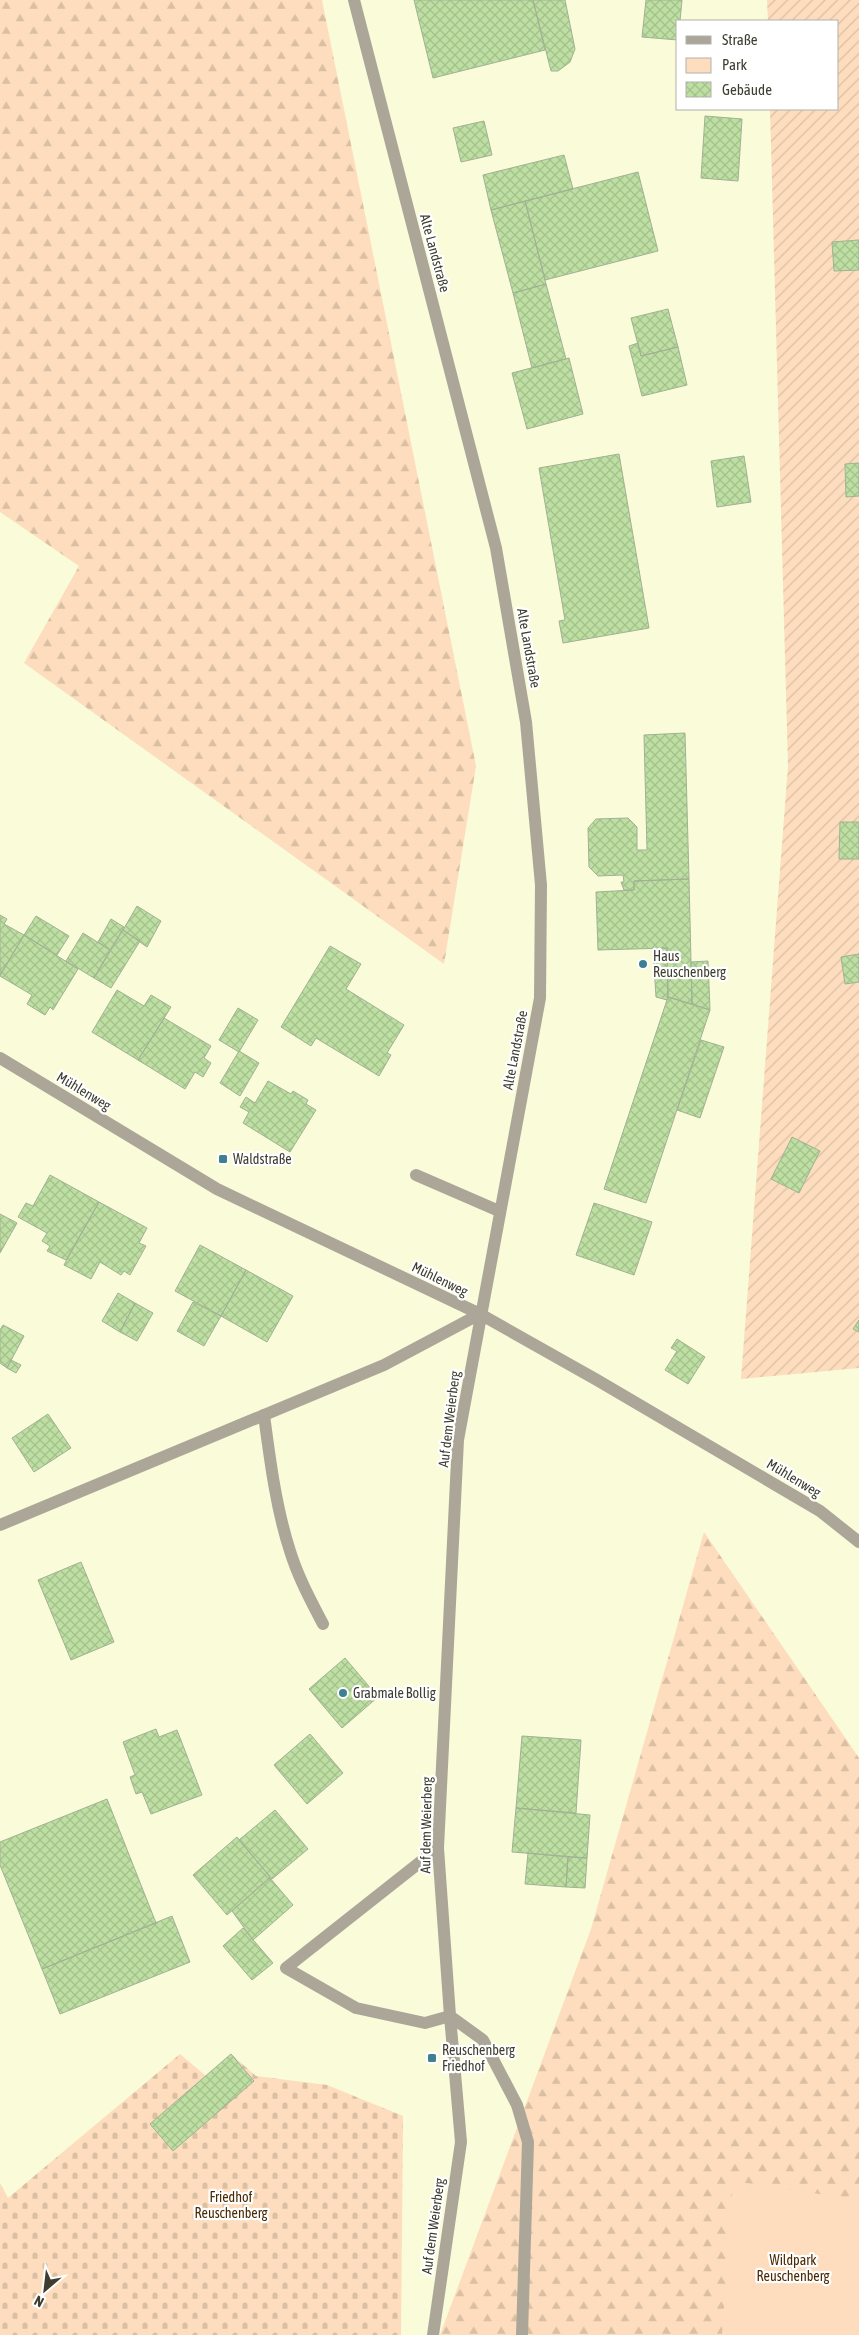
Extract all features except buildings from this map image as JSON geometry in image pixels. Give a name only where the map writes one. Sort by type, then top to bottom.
[{"type":"street","name":"Alte Landstraße","points":[[354,0],[496,548],[526,722],[541,885],[540,998],[480,1314]]},
{"type":"street","name":"Mühlenweg","points":[[0,1058],[218,1188],[480,1314],[820,1511],[859,1542]]},
{"type":"street","points":[[416,1175],[499,1211]]},
{"type":"street","points":[[0,1525],[384,1365],[480,1314]]},
{"type":"street","name":"Auf dem Weierberg","points":[[433,2335],[460,2142],[438,1848],[458,1440],[480,1314]]},
{"type":"street","points":[[264,1415],[276,1491],[290,1550],[306,1591],[323,1624]]},
{"type":"street","points":[[438,1848],[286,1968],[356,2008],[426,2023],[450,2016],[483,2040],[517,2105],[528,2142],[522,2335]]},
{"type":"green space","points":[[0,0],[322,0],[476,766],[444,964],[24,663],[79,566],[0,512]]},
{"type":"green space","points":[[767,0],[859,0],[859,1368],[741,1379],[788,766],[770,110],[839,110],[839,20],[768,20]]},
{"type":"green space","points":[[704,1532],[859,1758],[859,2335],[440,2335],[591,1929]]},
{"type":"green space","name":"Friedhof Reuschenberg","points":[[180,2054],[206,2076],[231,2054],[256,2076],[327,2085],[403,2116],[401,2335],[0,2335],[0,2183],[8,2198]]},
{"type":"green space","name":"Wildpark Reuschenberg","points":[[733,2181],[859,2200],[859,2335],[722,2335]]},
{"type":"place","name":"Haus Reuschenberg","points":[[643,964]]},
{"type":"place","name":"Waldstraße","points":[[223,1159]]},
{"type":"place","name":"Grabmale Bollig","points":[[343,1693]]},
{"type":"place","name":"Reuschenberg Friedhof","points":[[432,2058]]}]
